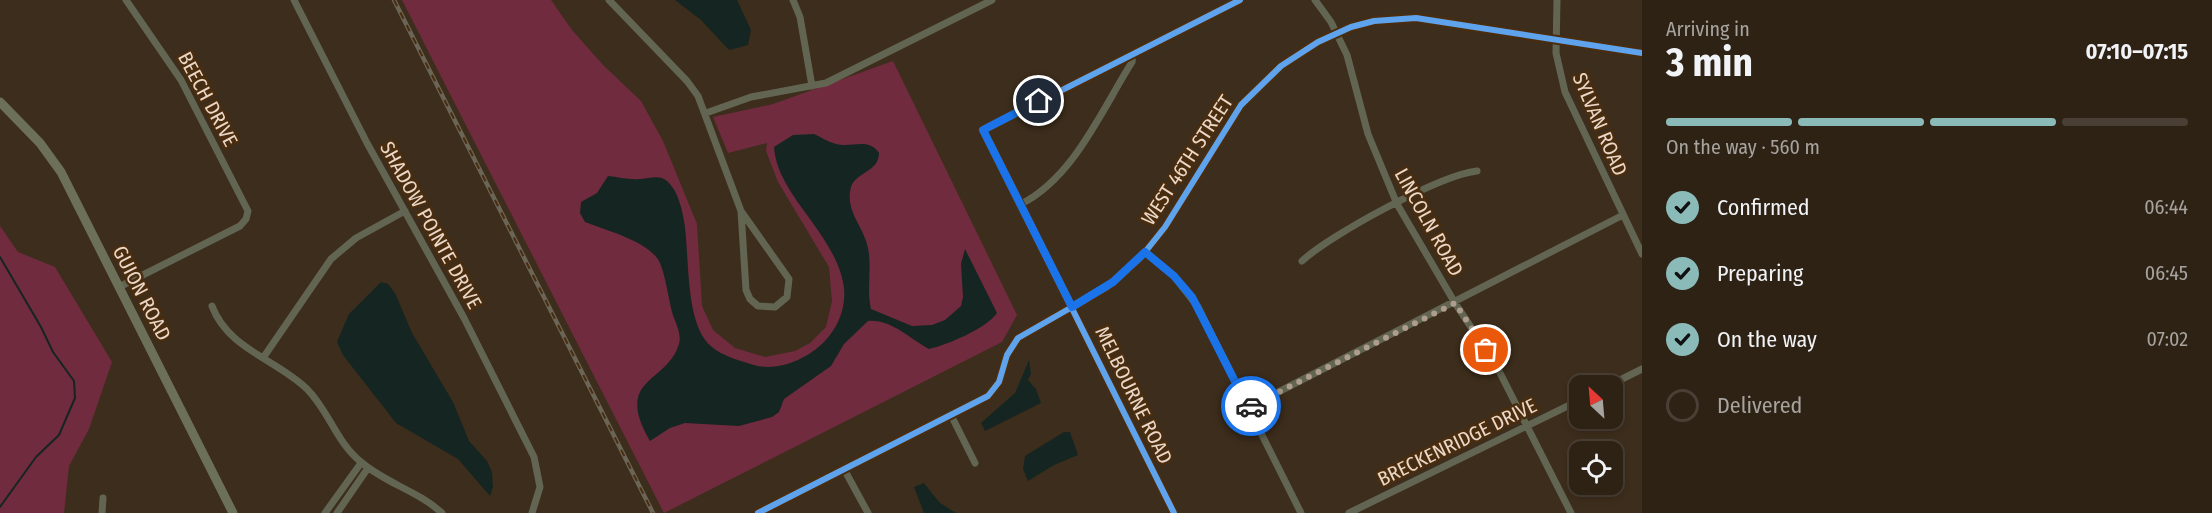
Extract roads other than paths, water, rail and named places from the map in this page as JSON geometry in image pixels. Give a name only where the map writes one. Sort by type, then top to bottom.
[{"type":"street","name":"BEECH DRIVE","points":[[119,287],[240,225],[246,219],[248,211],[181,80],[126,0]]},
{"type":"street","name":"SHADOW POINTE DRIVE","points":[[294,0],[366,143],[464,318],[538,468],[540,489],[532,513]]},
{"type":"street","points":[[609,0],[687,81],[706,113],[741,212],[747,295],[760,307],[775,307],[787,297],[789,279],[741,212]]},
{"type":"street","points":[[793,0],[800,17],[812,86]]},
{"type":"street","points":[[706,113],[751,98],[812,86],[889,53],[977,4],[992,0]]},
{"type":"street","points":[[1022,204],[1050,186],[1067,168],[1132,62],[1133,53],[1239,0]]},
{"type":"street","name":"LINCOLN ROAD","points":[[1315,0],[1337,33],[1352,69],[1374,150],[1397,204],[1455,303],[1496,365],[1571,513]]},
{"type":"street","name":"SYLVAN ROAD","points":[[1557,0],[1556,41],[1559,68],[1568,100],[1642,254]]},
{"type":"street","name":"WEST 46TH STREET","points":[[758,513],[983,399],[995,388],[1007,355],[1018,338],[1113,282],[1145,252],[1165,227],[1241,105],[1288,60],[1337,33],[1374,21],[1416,18],[1642,53]]},
{"type":"street","name":"MELBOURNE ROAD","points":[[1133,53],[983,130],[1022,204],[1174,513]]},
{"type":"street","name":"GUION ROAD","points":[[0,102],[52,158],[233,513]]},
{"type":"street","points":[[1302,261],[1336,236],[1397,204],[1446,179],[1477,171]]},
{"type":"street","points":[[263,358],[331,259],[356,238],[405,211]]},
{"type":"street","points":[[1249,407],[1623,215]]},
{"type":"street","points":[[1145,252],[1174,276],[1192,297],[1302,513]]},
{"type":"street","points":[[212,306],[227,332],[308,390],[340,441],[361,463],[427,501],[442,513]]},
{"type":"street","points":[[1623,378],[1642,369]]},
{"type":"street","name":"BRECKENRIDGE DRIVE","points":[[1349,513],[1569,405]]},
{"type":"street","points":[[951,415],[975,463]]},
{"type":"street","points":[[325,513],[361,463]]},
{"type":"street","points":[[337,513],[369,468]]},
{"type":"street","points":[[844,469],[868,513]]},
{"type":"street","points":[[102,513],[103,498]]},
{"type":"waterway","points":[[0,257],[53,352],[74,381],[75,398],[59,435],[36,457],[0,507]]},
{"type":"railway","points":[[394,0],[653,513]]}]
